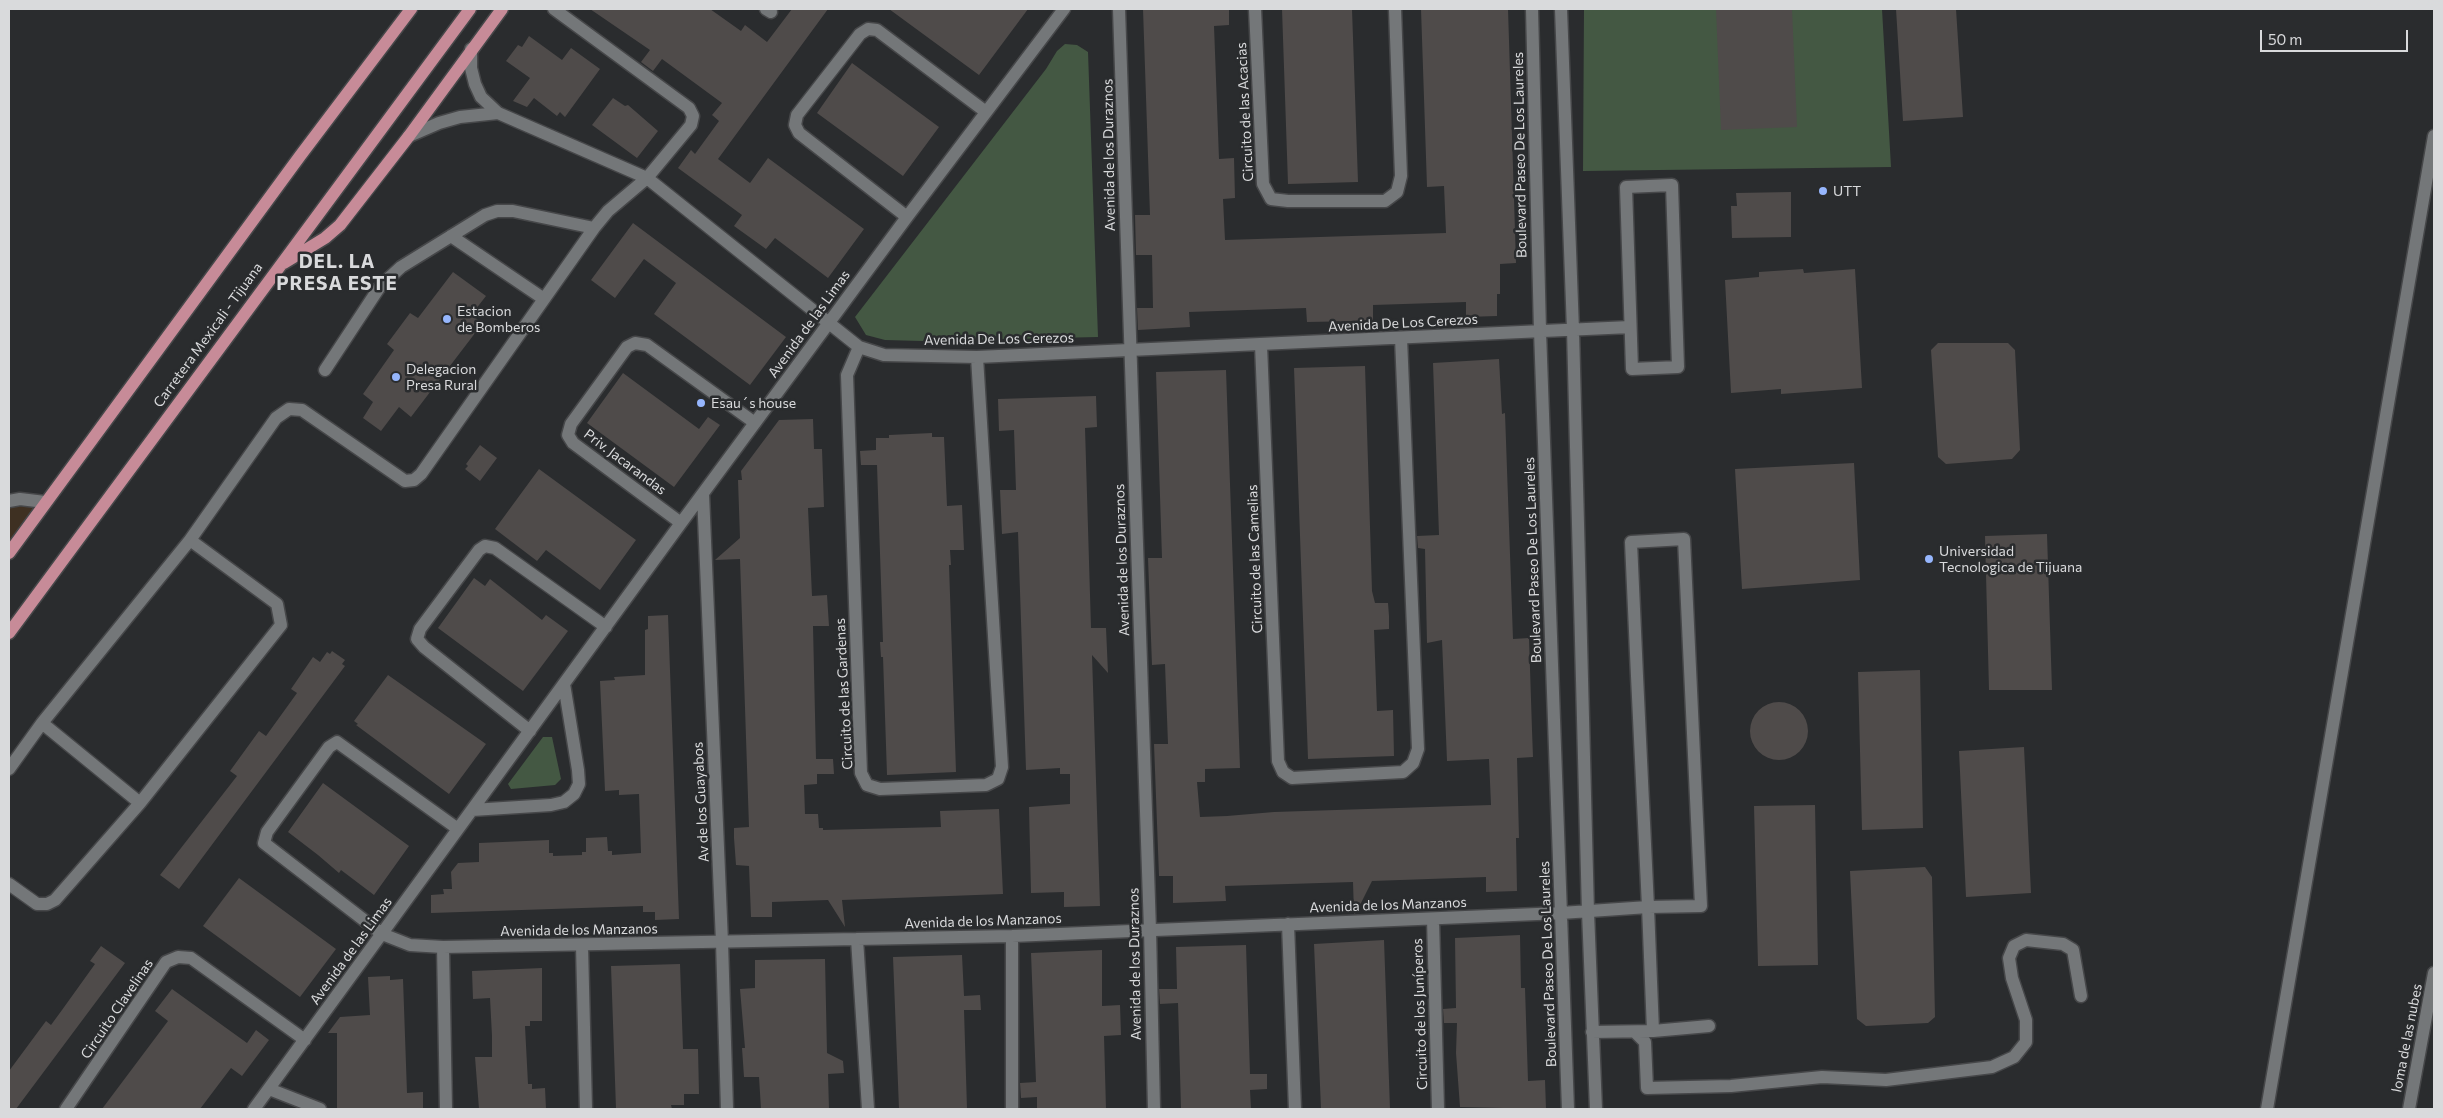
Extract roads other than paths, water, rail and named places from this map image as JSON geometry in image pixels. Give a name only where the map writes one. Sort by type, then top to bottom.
[{"type":"main road","points":[[9,553],[411,9]]},
{"type":"main road","name":"Carretera Mexicali - Tijuana","points":[[9,633],[277,267],[470,9]]},
{"type":"main road","points":[[277,267],[325,238],[340,224],[409,136],[502,9]]},
{"type":"street","points":[[9,769],[42,723],[190,540],[276,418],[289,410],[302,410],[405,481],[414,480],[421,474],[594,228],[608,211],[647,178],[691,125],[693,116],[689,108],[554,9]]},
{"type":"street","name":"Avenida de los Duraznos","points":[[1118,9],[1121,36],[1129,350],[1150,930],[1154,1109]]},
{"type":"street","name":"Circuito de las Acacias","points":[[1255,9],[1263,184],[1271,199],[1288,201],[1385,201],[1397,192],[1401,176],[1395,9]]},
{"type":"street","name":"Boulevard Paseo De Los Laureles","points":[[1532,9],[1540,331],[1568,1109]]},
{"type":"street","points":[[1561,9],[1573,330],[1588,912],[1596,1109]]},
{"type":"street","name":"Avenida de las Limas","points":[[254,1109],[681,523],[1061,10]]},
{"type":"street","points":[[907,217],[799,132],[795,125],[797,115],[860,34],[868,29],[877,30],[986,112]]},
{"type":"street","points":[[471,49],[471,68],[474,84],[482,97],[498,113]]},
{"type":"street","points":[[409,136],[446,121],[498,113]]},
{"type":"street","name":"Avenida De Los Cerezos","points":[[498,113],[647,178],[859,347],[884,355],[977,357],[1630,327]]},
{"type":"street","points":[[2267,1109],[2434,138]]},
{"type":"street","points":[[1672,185],[1678,367],[1632,369],[1630,327],[1626,187],[1672,185]]},
{"type":"street","points":[[325,370],[379,288],[401,268],[485,215],[497,211],[513,211],[594,228]]},
{"type":"street","points":[[452,236],[544,299]]},
{"type":"street","name":"Circuito de las Camelias","points":[[1261,345],[1278,761],[1283,772],[1292,778],[1403,772],[1413,763],[1418,749],[1401,338]]},
{"type":"street","name":"Priv. Jacarandas","points":[[681,523],[573,442],[568,435],[570,424],[627,347],[635,343],[647,345],[755,423]]},
{"type":"street","name":"Circuito de las Gardenas","points":[[859,347],[847,375],[861,773],[868,785],[880,789],[986,785],[998,780],[1002,767],[977,357]]},
{"type":"street","name":"Av de los Guayabos","points":[[703,494],[722,942],[727,1109]]},
{"type":"street","points":[[9,501],[20,499],[45,502]]},
{"type":"street","name":"Avenida de los Manzanos","points":[[458,830],[337,742],[329,747],[267,832],[264,843],[382,934],[410,945],[443,948],[1012,936],[1701,906],[1684,539],[1631,542],[1648,907]]},
{"type":"street","points":[[9,884],[37,904],[47,904],[55,900],[140,803],[281,625],[277,604],[190,540]]},
{"type":"street","points":[[530,731],[424,646],[417,639],[420,630],[479,550],[485,546],[495,548],[606,627]]},
{"type":"street","points":[[472,810],[551,805],[564,802],[574,794],[579,784],[578,770],[564,684]]},
{"type":"street","points":[[42,723],[140,803]]},
{"type":"street","points":[[1648,907],[1653,1031]]},
{"type":"street","name":"Circuito de los Juníperos","points":[[1433,919],[1438,1109]]},
{"type":"street","points":[[1288,924],[1296,1109]]},
{"type":"street","points":[[1012,936],[1012,1109]]},
{"type":"street","points":[[857,939],[868,1109]]},
{"type":"street","points":[[1635,1032],[1645,1042],[1647,1088],[1731,1086],[1822,1077],[1886,1080],[1992,1067],[2014,1057],[2026,1042],[2026,1020],[2012,978],[2009,958],[2014,946],[2026,940],[2063,944],[2073,950],[2080,996]]},
{"type":"street","points":[[582,946],[586,1109]]},
{"type":"street","points":[[443,948],[446,1109]]},
{"type":"street","name":"Circuito Clavelinas","points":[[66,1109],[166,962],[178,957],[190,958],[305,1040]]},
{"type":"street","name":"loma de las nubes","points":[[2409,1109],[2434,973]]},
{"type":"street","points":[[1592,1032],[1635,1032],[1709,1026]]},
{"type":"street","points":[[269,1088],[320,1109]]},
{"type":"place","name":"UTT","points":[[1823,191]]},
{"type":"place","name":"Estacion de Bomberos","points":[[447,319]]},
{"type":"place","name":"Delegacion Presa Rural","points":[[396,377]]},
{"type":"place","name":"Esau´s house","points":[[701,403]]},
{"type":"place","name":"Universidad Tecnologica de Tijuana","points":[[1929,559]]},
{"type":"district","name":"DEL. LA PRESA ESTE","points":[[337,273]]}]
